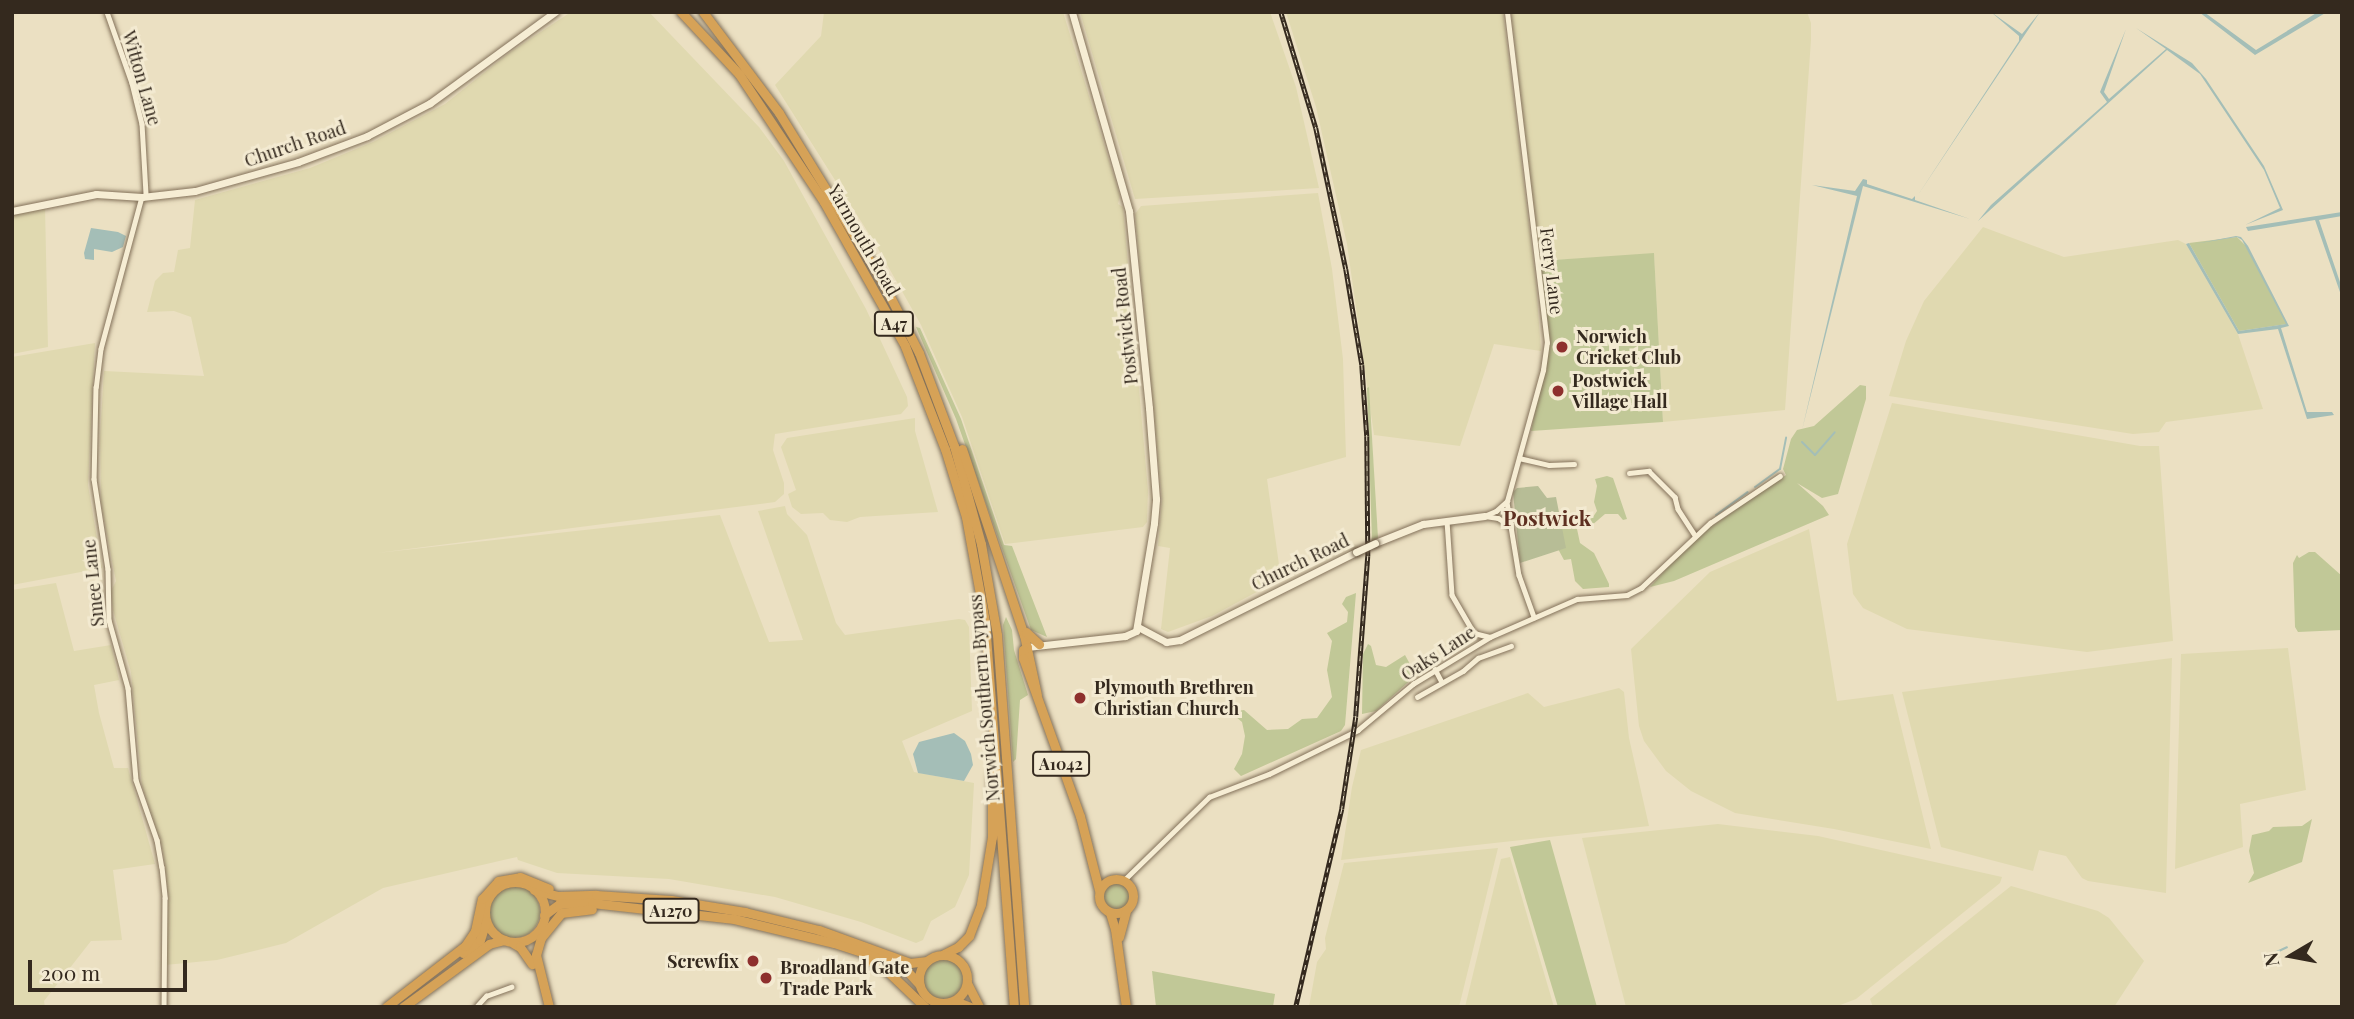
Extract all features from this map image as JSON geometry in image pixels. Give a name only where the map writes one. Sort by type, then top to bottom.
[{"type":"highway","name":"Yarmouth Road","points":[[681,12],[738,74],[796,155],[855,254],[905,346],[946,449],[966,517],[981,592],[991,680]]},
{"type":"highway","name":"Yarmouth Road","points":[[703,12],[779,113],[834,200],[893,302],[935,393]]},
{"type":"highway","name":"A47","points":[[935,393],[961,449],[1027,647]]},
{"type":"highway","name":"Norwich Southern Bypass","points":[[935,393],[972,508],[997,635],[1024,1007]]},
{"type":"highway","name":"A47","points":[[1016,612],[1029,637],[1042,644]]},
{"type":"highway","name":"A1042","points":[[1037,695],[1027,647],[1023,650],[1023,658],[1084,828],[1099,864],[1112,879]]},
{"type":"highway","name":"A47","points":[[944,954],[958,947],[969,936],[987,883],[992,837],[991,680]]},
{"type":"highway","name":"Norwich Southern Bypass","points":[[991,680],[1014,1007]]},
{"type":"highway","name":"A1042","points":[[1084,828],[1099,890]]},
{"type":"highway","points":[[387,1007],[465,946],[475,931],[482,899],[498,881],[520,877],[549,889],[596,895]]},
{"type":"highway","points":[[1118,946],[1126,911],[1133,896],[1124,880],[1112,879],[1099,890],[1099,902],[1110,913],[1118,946],[1126,1007]]},
{"type":"highway","points":[[387,1007],[474,946],[484,931],[487,901],[499,887],[517,883],[534,890],[540,897],[544,915],[535,934],[532,964]]},
{"type":"highway","name":"A1270","points":[[534,890],[558,896],[596,895],[671,900],[746,912],[819,930],[910,963],[927,961]]},
{"type":"highway","name":"A1270","points":[[544,915],[553,907],[569,903],[699,914],[834,943],[898,966],[919,984]]},
{"type":"highway","points":[[547,1007],[536,955],[541,938],[555,917],[567,911],[639,908]]},
{"type":"highway","points":[[1110,913],[1126,911]]},
{"type":"highway","points":[[486,920],[492,932],[520,947],[532,964],[547,1007]]},
{"type":"highway","points":[[403,1007],[489,944],[520,942],[535,934]]},
{"type":"highway","points":[[800,934],[884,968],[925,1007]]},
{"type":"highway","points":[[971,1007],[956,1001],[942,1005],[926,998],[919,984],[919,975],[927,961],[944,954],[963,965],[967,983],[979,1007]]},
{"type":"highway","points":[[956,1001],[967,983]]},
{"type":"street","name":"Witton Lane","points":[[107,12],[132,83],[142,124],[144,196]]},
{"type":"street","name":"Church Road","points":[[12,211],[96,194],[144,196],[188,192],[298,162],[367,136],[454,88],[555,12]]},
{"type":"street","name":"Postwick Road","points":[[1072,12],[1129,212],[1156,499],[1152,545],[1138,627]]},
{"type":"street","name":"Ferry Lane","points":[[1507,12],[1546,339],[1543,370],[1507,501]]},
{"type":"street","name":"Smee Lane","points":[[144,196],[101,349],[96,387],[94,480],[108,569],[109,620],[128,688],[136,780],[160,854],[165,898],[162,970],[164,1007]]},
{"type":"street","points":[[1519,458],[1549,465],[1574,464]]},
{"type":"street","points":[[1629,473],[1649,471],[1675,497],[1678,509],[1695,536]]},
{"type":"street","name":"Oaks Lane","points":[[1124,880],[1130,870],[1209,797],[1269,774],[1358,730],[1435,669],[1490,637],[1585,597],[1627,595],[1641,587],[1695,536],[1780,476]]},
{"type":"street","points":[[1484,516],[1496,511],[1507,501]]},
{"type":"street","points":[[1507,501],[1519,575],[1534,617]]},
{"type":"street","name":"Church Road","points":[[1138,627],[1166,642],[1180,640],[1404,530],[1484,516]]},
{"type":"street","points":[[1484,516],[1498,517],[1510,526]]},
{"type":"street","points":[[1447,521],[1450,587],[1474,633],[1476,644]]},
{"type":"street","points":[[1027,647],[1125,636],[1138,627]]},
{"type":"street","points":[[1474,633],[1490,637]]},
{"type":"street","points":[[1031,660],[1042,644]]},
{"type":"street","points":[[1417,697],[1463,671],[1478,658],[1511,646]]},
{"type":"street","points":[[1435,669],[1442,682]]},
{"type":"street","points":[[476,1007],[486,996],[511,987]]},
{"type":"shaded area","points":[[571,12],[649,12],[759,127],[784,161],[866,309],[907,397],[908,406],[901,414],[775,434],[773,450],[784,483],[784,494],[775,502],[377,553],[720,515],[769,642],[803,640],[758,511],[785,506],[787,514],[807,535],[836,623],[845,635],[959,619],[965,620],[969,627],[972,711],[902,741],[914,772],[974,783],[969,875],[955,907],[931,921],[923,940],[916,943],[861,922],[775,897],[669,879],[557,873],[518,860],[517,857],[383,888],[286,943],[217,960],[165,965],[168,898],[163,851],[142,786],[131,672],[113,610],[111,591],[116,581],[101,504],[100,437],[104,371],[204,376],[191,317],[174,311],[147,312],[155,281],[163,273],[174,272],[178,250],[190,248],[195,200],[310,168],[373,142],[445,104],[509,53]]},
{"type":"shaded area","points":[[824,12],[1063,12],[1120,196],[1118,204],[1123,207],[1148,491],[1147,522],[1143,527],[1005,544],[962,417],[921,325],[876,245],[775,85],[821,36]]},
{"type":"shaded area","points":[[1080,12],[1270,12],[1296,87],[1319,188],[1135,199]]},
{"type":"shaded area","points":[[1286,12],[1503,12],[1536,283],[1541,351],[1494,344],[1460,446],[1374,435],[1347,244],[1316,107]]},
{"type":"shaded area","points":[[1511,12],[1807,12],[1811,23],[1811,40],[1785,410],[1663,422],[1654,254],[1539,261]]},
{"type":"shaded area","points":[[1318,193],[1332,269],[1343,359],[1346,457],[1267,479],[1281,579],[1212,616],[1168,632],[1161,629],[1170,548],[1158,546],[1162,500],[1135,214],[1141,206]]},
{"type":"shaded area","points":[[45,207],[48,347],[12,354],[12,214]]},
{"type":"shaded area","points":[[1983,227],[2064,257],[2178,240],[2186,244],[2238,334],[2263,409],[2166,422],[2159,432],[2133,434],[1889,396],[1906,341],[1924,301]]},
{"type":"shaded area","points":[[95,343],[88,485],[102,568],[12,585],[12,357]]},
{"type":"shaded area","points":[[1892,403],[2140,446],[2159,446],[2173,641],[2087,652],[1907,629],[1863,608],[1853,594],[1847,544]]},
{"type":"shaded area","points":[[915,418],[915,431],[938,512],[860,517],[847,522],[830,520],[823,513],[801,514],[792,507],[788,494],[796,490],[781,447],[787,438]]},
{"type":"shaded area","points":[[1809,529],[1837,701],[1893,694],[1931,849],[1834,829],[1735,813],[1691,791],[1666,771],[1644,741],[1639,726],[1631,649],[1710,572]]},
{"type":"shaded area","points":[[56,583],[74,651],[111,645],[119,680],[94,685],[99,713],[114,768],[128,768],[155,864],[113,870],[122,940],[91,941],[44,1001],[45,1007],[12,1007],[12,590]]},
{"type":"shaded area","points":[[2288,648],[2306,790],[2240,804],[2243,847],[2175,869],[2181,654]]},
{"type":"shaded area","points":[[2172,658],[2166,893],[2088,881],[2082,878],[2066,856],[2039,850],[2033,871],[1941,847],[1902,692]]},
{"type":"shaded area","points":[[1619,688],[1624,692],[1629,738],[1649,826],[1341,860],[1352,787],[1361,750],[1528,693],[1544,707]]},
{"type":"shaded area","points":[[1718,824],[1818,836],[2002,877],[2000,883],[1856,999],[1835,1007],[1626,1007],[1582,838]]},
{"type":"shaded area","points":[[1498,848],[1459,1007],[1309,1007],[1317,962],[1326,949],[1325,938],[1344,863]]},
{"type":"shaded area","points":[[1510,857],[1554,1007],[1465,1007],[1501,859]]},
{"type":"shaded area","points":[[2011,886],[2098,911],[2109,918],[2144,961],[2114,1007],[1873,1007],[1870,999]]},
{"type":"green space","points":[[2237,237],[2247,247],[2287,324],[2239,331],[2189,243]]},
{"type":"green space","points":[[1654,253],[1663,422],[1531,431],[1549,343],[1539,261]]},
{"type":"green space","points":[[916,327],[920,328],[961,419],[1004,545],[1012,546],[1047,637],[1031,630],[956,419]]},
{"type":"green space","points":[[1860,385],[1866,386],[1866,399],[1838,494],[1822,498],[1797,483],[1823,506],[1829,515],[1674,581],[1650,587],[1693,539],[1786,475],[1783,469],[1791,439],[1797,430],[1814,426]]},
{"type":"green space","points":[[1369,387],[1378,538],[1372,540],[1367,388]]},
{"type":"green space","points":[[1607,476],[1613,478],[1627,519],[1623,520],[1618,514],[1605,514],[1591,526],[1577,529],[1580,543],[1594,553],[1609,584],[1609,587],[1583,589],[1575,581],[1571,559],[1564,560],[1557,547],[1557,521],[1569,524],[1583,513],[1593,517],[1597,511],[1594,502],[1597,486],[1595,479]]},
{"type":"green space","points":[[1538,486],[1547,498],[1556,497],[1566,548],[1520,563],[1513,492],[1517,488]]},
{"type":"green space","points":[[2309,552],[2315,552],[2342,576],[2342,630],[2298,632],[2295,627],[2293,563],[2297,555],[2299,558]]},
{"type":"green space","points":[[1356,593],[1345,725],[1341,731],[1241,776],[1234,769],[1242,754],[1245,736],[1242,722],[1236,717],[1237,711],[1244,710],[1267,730],[1288,729],[1302,719],[1317,718],[1332,697],[1327,670],[1332,641],[1327,633],[1347,622],[1348,612],[1342,604],[1346,597]]},
{"type":"green space","points":[[1006,617],[1012,630],[1014,650],[1028,695],[1020,700],[1016,759],[1013,762],[1003,625]]},
{"type":"green space","points":[[1368,644],[1376,665],[1386,667],[1405,655],[1416,675],[1376,711],[1362,714],[1363,654]]},
{"type":"green space","points":[[2312,819],[2302,862],[2248,883],[2254,873],[2249,851],[2252,835],[2269,831],[2273,827],[2302,826]]},
{"type":"green space","points":[[1550,840],[1597,1007],[1558,1007],[1510,847]]},
{"type":"green space","points":[[1117,883],[1126,887],[1130,896],[1126,905],[1117,909],[1108,905],[1104,896],[1108,887]]},
{"type":"green space","points":[[514,886],[524,888],[532,894],[538,902],[538,922],[532,930],[524,936],[514,938],[504,936],[496,930],[490,922],[488,912],[490,902],[496,894],[504,888]]},
{"type":"green space","points":[[943,959],[951,960],[957,965],[962,971],[962,987],[957,993],[951,998],[943,999],[935,998],[929,993],[924,987],[923,979],[924,971],[929,965],[935,960]]},
{"type":"green space","points":[[1152,971],[1275,994],[1273,1007],[1156,1007]]},
{"type":"water","points":[[1991,12],[2022,34],[2040,12],[1918,195],[2019,41],[2019,36]]},
{"type":"water","points":[[2199,12],[2204,12],[2256,50],[2318,12],[2327,12],[2255,55]]},
{"type":"water","points":[[2136,28],[2192,63],[2206,79],[2264,166],[2283,210],[2245,225],[2280,208],[2264,170],[2200,74],[2167,50],[1978,221],[1991,205],[2107,102],[2100,92],[2126,29],[2104,92],[2109,99],[2166,49]]},
{"type":"water","points":[[1863,179],[1867,180],[1867,184],[1912,199],[1915,196],[1915,200],[1970,219],[1863,186],[1802,430],[1857,196],[1812,185],[1855,191]]},
{"type":"water","points":[[2342,212],[2342,216],[2319,220],[2342,288],[2342,298],[2315,220],[2248,231],[2246,227]]},
{"type":"water","points":[[91,228],[118,232],[126,236],[123,247],[112,252],[94,249],[94,260],[85,259],[84,253]]},
{"type":"water","points":[[2236,236],[2241,237],[2248,246],[2289,326],[2281,328],[2307,412],[2332,412],[2334,415],[2307,419],[2278,329],[2238,334],[2186,244],[2189,243],[2239,331],[2286,324],[2242,240],[2237,237],[2194,244]]},
{"type":"water","points":[[954,733],[965,741],[971,754],[973,765],[964,781],[918,773],[913,754],[919,742]]},
{"type":"waterway","points":[[1802,442],[1815,455],[1835,432]]},
{"type":"waterway","points":[[1755,487],[1780,469],[1786,438]]},
{"type":"waterway","points":[[1716,515],[1748,492]]},
{"type":"waterway","points":[[2266,957],[2287,947]]},
{"type":"railway","points":[[1281,12],[1316,128],[1346,269],[1362,365],[1367,436],[1368,556],[1356,717],[1342,809],[1296,1007]]},
{"type":"place","name":"Norwich Cricket Club","points":[[1562,347]]},
{"type":"place","name":"Postwick Village Hall","points":[[1558,391]]},
{"type":"place","name":"Plymouth Brethren Christian Church","points":[[1080,698]]},
{"type":"place","name":"Screwfix","points":[[753,961]]},
{"type":"place","name":"Broadland Gate Trade Park","points":[[766,978]]},
{"type":"district","name":"Postwick","points":[[1547,517]]}]
